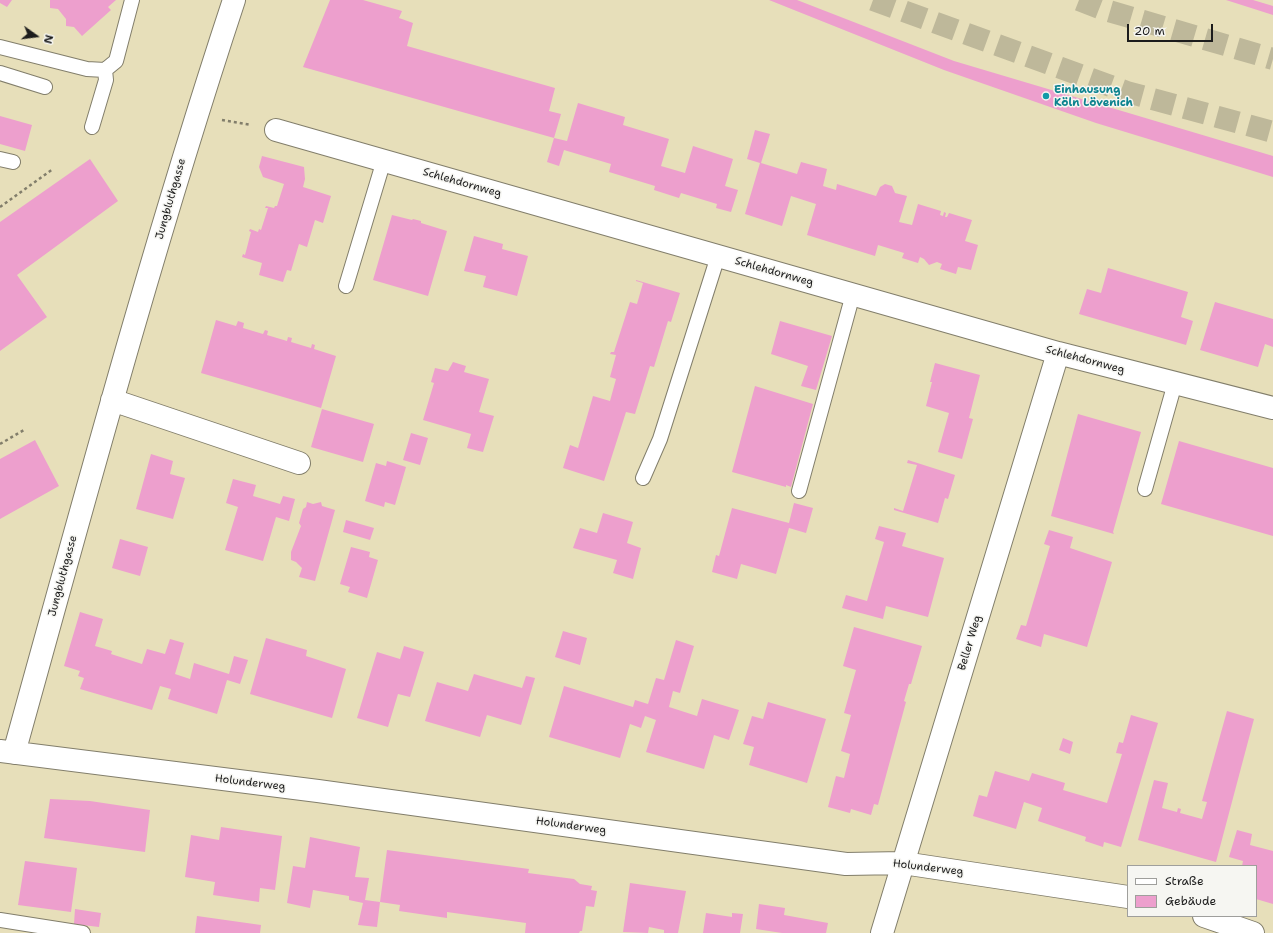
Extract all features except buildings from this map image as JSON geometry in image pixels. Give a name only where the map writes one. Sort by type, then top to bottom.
[{"type":"street","name":"Jungbluthgasse","points":[[7,752],[196,115],[234,0]]},
{"type":"street","name":"Schlehdornweg","points":[[276,130],[1058,353],[1273,408]]},
{"type":"street","name":"Beller Weg","points":[[882,933],[1058,353]]},
{"type":"street","points":[[112,400],[299,463]]},
{"type":"street","name":"Holunderweg","points":[[7,752],[318,792],[846,864],[903,864],[1127,897]]},
{"type":"street","points":[[1207,917],[1254,933]]},
{"type":"lane","points":[[0,47],[87,69],[105,70],[116,60],[132,0]]},
{"type":"lane","points":[[92,127],[106,80],[105,70]]},
{"type":"lane","points":[[0,73],[45,87]]},
{"type":"lane","points":[[346,286],[384,160]]},
{"type":"lane","points":[[643,478],[660,439],[718,256]]},
{"type":"lane","points":[[799,491],[853,294]]},
{"type":"lane","points":[[1145,490],[1175,383]]},
{"type":"lane","points":[[0,920],[83,933]]},
{"type":"path","points":[[196,115],[276,130]]},
{"type":"path","points":[[0,206],[52,169]]},
{"type":"path","points":[[0,444],[24,430]]},
{"type":"tunnel","points":[[873,0],[1127,92],[1273,132]]},
{"type":"tunnel","points":[[1079,0],[1102,9],[1273,59]]},
{"type":"place","name":"Einhausung Köln Lövenich","points":[[1046,96]]}]
